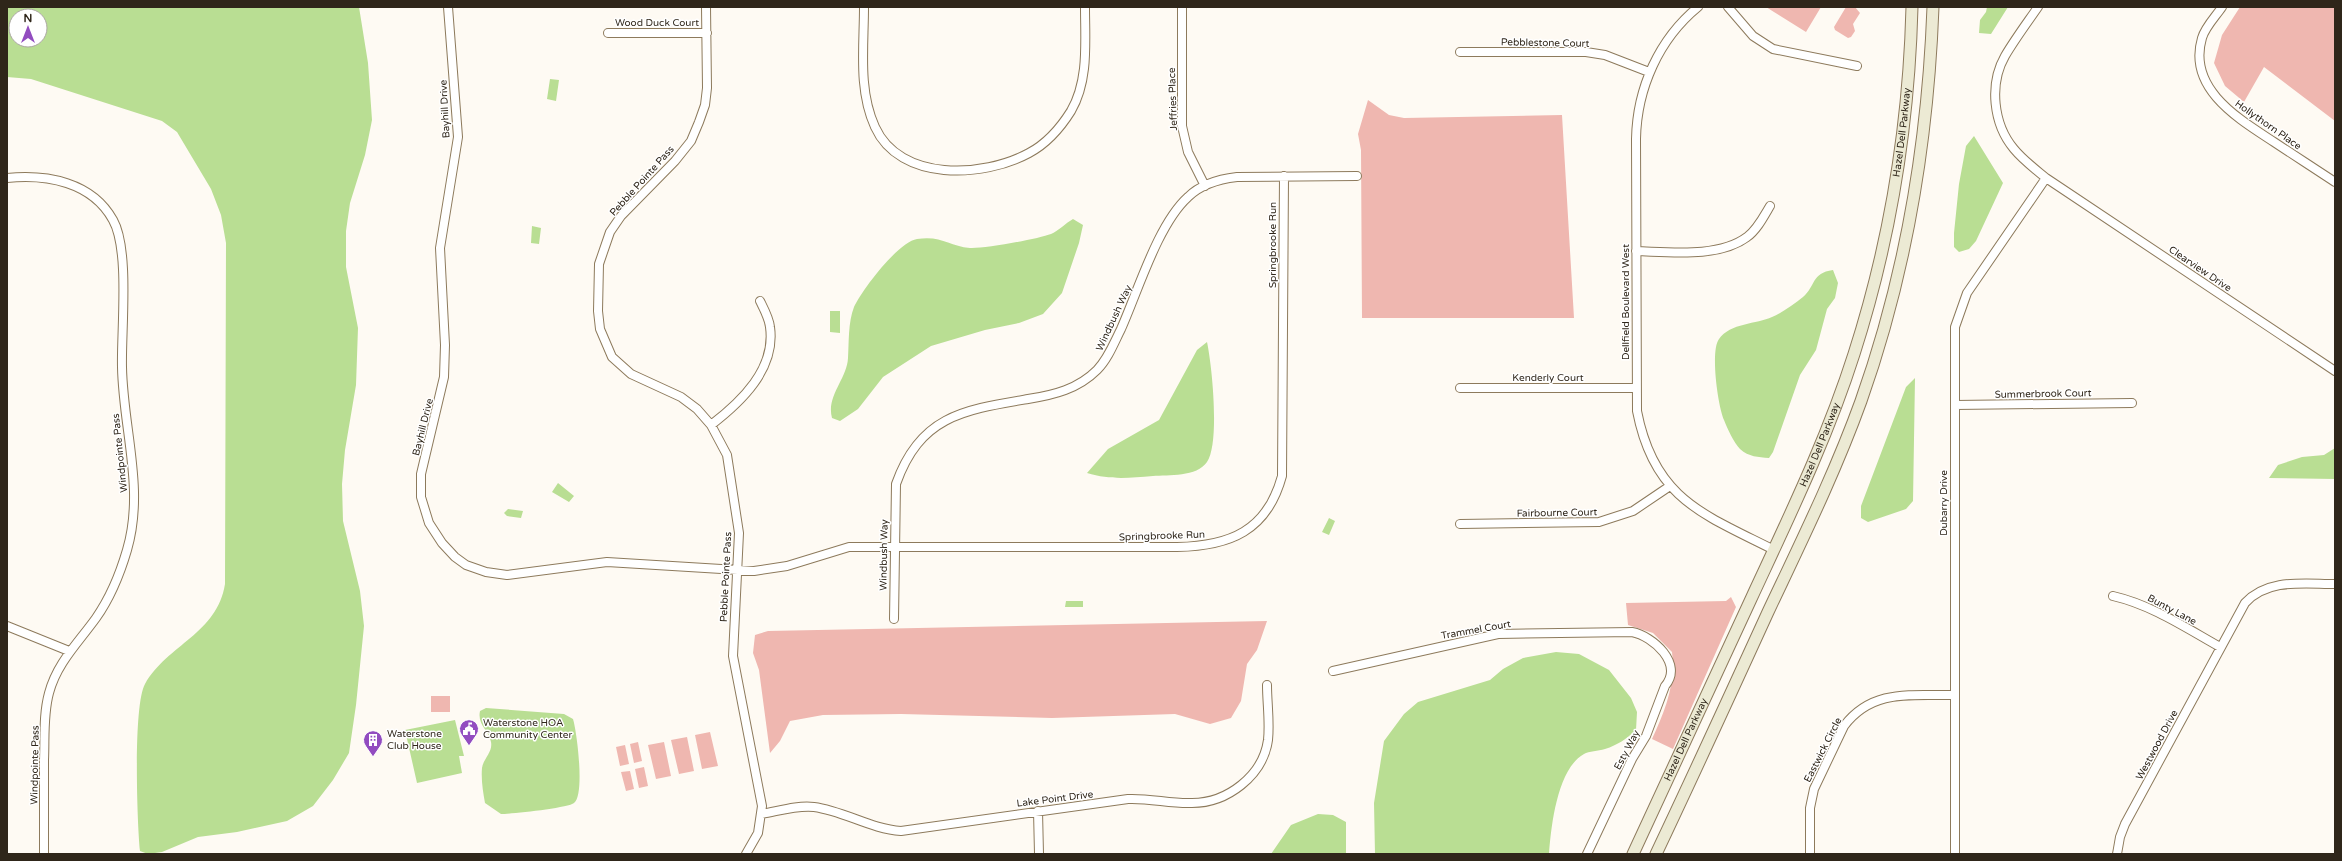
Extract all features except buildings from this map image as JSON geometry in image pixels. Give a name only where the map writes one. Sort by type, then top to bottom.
[{"type":"main road","name":"Hazel Dell Parkway","points":[[1633,854],[1774,550],[1812,465],[1840,396],[1877,270],[1895,187],[1905,119],[1912,7]]},
{"type":"main road","name":"Hazel Dell Parkway","points":[[1656,854],[1816,510],[1860,401],[1896,280],[1914,196],[1930,73],[1933,7]]},
{"type":"street","name":"Bayhill Drive","points":[[448,7],[458,137],[440,248],[445,345],[444,377],[421,474],[421,497],[429,523],[442,543],[455,557],[466,565],[486,572],[507,575],[607,562],[737,569]]},
{"type":"street","name":"Pebble Pointe Pass","points":[[706,7],[707,88],[705,105],[691,141],[675,161],[621,216],[610,232],[602,251],[598,284],[600,329],[612,357],[631,374],[681,397],[697,409],[721,441],[731,472],[739,533],[733,656],[762,814],[756,839],[746,854]]},
{"type":"street","points":[[864,7],[865,103],[875,128],[887,144],[902,157],[923,167],[939,171],[960,171],[991,166],[1029,153],[1059,128],[1071,111],[1079,95],[1083,79],[1085,64],[1085,7]]},
{"type":"street","name":"Jeffries Place","points":[[1182,7],[1182,126],[1188,152],[1205,186]]},
{"type":"street","name":"Dellfield Boulevard West","points":[[1698,7],[1684,20],[1668,40],[1649,72],[1640,101],[1636,128],[1637,411],[1643,435],[1653,459],[1670,486],[1687,503],[1704,516],[1774,550]]},
{"type":"street","points":[[1728,7],[1753,36],[1773,49],[1857,66]]},
{"type":"street","name":"Clearview Drive","points":[[2038,7],[2005,56],[1999,68],[1996,79],[1996,102],[2006,138],[2024,160],[2046,178],[2335,371]]},
{"type":"street","name":"Hollythorn Place","points":[[2222,7],[2202,37],[2200,54],[2201,71],[2210,90],[2232,114],[2335,182]]},
{"type":"street","name":"Wood Duck Court","points":[[608,33],[707,33]]},
{"type":"street","name":"Pebblestone Court","points":[[1460,52],[1586,52],[1605,55],[1649,72]]},
{"type":"street","name":"Springbrooke Run","points":[[737,569],[771,569],[839,548],[1200,547],[1234,538],[1250,528],[1273,502],[1282,476],[1284,176]]},
{"type":"street","name":"Windbush Way","points":[[894,620],[896,484],[902,465],[923,435],[934,426],[955,416],[1001,404],[1056,394],[1074,388],[1088,379],[1101,366],[1113,345],[1171,219],[1188,197],[1205,186],[1218,180],[1237,177],[1358,176]]},
{"type":"street","name":"Windpointe Pass","points":[[7,178],[34,177],[70,184],[93,195],[113,220],[122,248],[122,367],[134,474],[135,500],[132,526],[123,562],[108,598],[96,618],[69,651],[53,681],[46,705],[44,854]]},
{"type":"street","name":"Dubarry Drive","points":[[1955,854],[1955,327],[1960,309],[1967,293],[2046,178]]},
{"type":"street","points":[[1636,251],[1706,251],[1723,249],[1739,242],[1751,234],[1770,206]]},
{"type":"street","points":[[711,426],[738,403],[751,389],[761,371],[768,352],[771,332],[760,301]]},
{"type":"street","name":"Kenderly Court","points":[[1460,388],[1636,388]]},
{"type":"street","name":"Summerbrook Court","points":[[1954,404],[2132,403]]},
{"type":"street","name":"Fairbourne Court","points":[[1460,524],[1600,522],[1633,511],[1670,486]]},
{"type":"street","name":"Westwood Drive","points":[[2117,854],[2120,838],[2125,824],[2245,603],[2261,591],[2284,585],[2335,584]]},
{"type":"street","name":"Bunty Lane","points":[[2113,596],[2130,600],[2160,613],[2220,648]]},
{"type":"street","points":[[7,626],[69,651]]},
{"type":"street","name":"Trammel Court","points":[[1333,671],[1455,642],[1509,633],[1632,632],[1648,637],[1664,653]]},
{"type":"street","name":"Esty Way","points":[[1587,854],[1632,759],[1646,736],[1665,686],[1669,681],[1671,672],[1664,653]]},
{"type":"street","name":"Lake Point Drive","points":[[762,814],[799,807],[814,807],[881,828],[901,831],[1038,811],[1138,799],[1204,803],[1228,795],[1252,774],[1266,749],[1268,733],[1267,685]]},
{"type":"street","name":"Eastwick Circle","points":[[1810,854],[1810,808],[1814,789],[1844,726],[1850,719],[1871,702],[1887,697],[1955,695]]},
{"type":"street","points":[[1038,811],[1039,854]]},
{"type":"shaded area","points":[[7,7],[359,7],[368,63],[372,120],[365,155],[350,203],[346,231],[346,267],[358,328],[356,385],[345,450],[342,484],[343,521],[360,591],[364,626],[356,705],[349,753],[333,780],[313,806],[287,821],[237,832],[198,837],[162,852],[148,854],[140,851],[137,791],[137,738],[141,696],[145,684],[155,670],[191,638],[212,615],[220,601],[225,584],[226,243],[221,215],[211,189],[177,132],[162,121],[31,79],[7,77]]},
{"type":"shaded area","points":[[1766,7],[1821,7],[1806,32]]},
{"type":"shaded area","points":[[1846,7],[1855,7],[1860,13],[1853,24],[1855,31],[1851,37],[1848,38],[1835,30],[1834,27]]},
{"type":"shaded area","points":[[1987,7],[2008,7],[1991,34],[1979,33],[1980,20],[1986,12]]},
{"type":"shaded area","points":[[2240,7],[2335,7],[2335,121],[2264,67],[2244,102],[2225,86],[2214,63],[2222,35]]},
{"type":"shaded area","points":[[550,79],[559,80],[556,101],[547,99]]},
{"type":"shaded area","points":[[1368,100],[1389,115],[1404,118],[1562,115],[1574,318],[1362,318],[1361,150],[1358,134]]},
{"type":"shaded area","points":[[1974,136],[2003,183],[1976,241],[1969,249],[1959,252],[1954,247],[1954,233],[1959,184],[1966,146]]},
{"type":"shaded area","points":[[1073,219],[1083,225],[1079,243],[1062,293],[1043,314],[1019,323],[985,330],[931,346],[883,377],[858,409],[840,421],[832,418],[831,410],[834,395],[847,366],[850,326],[854,307],[872,279],[900,248],[909,242],[925,238],[932,238],[970,248],[1010,243],[1051,234]]},
{"type":"shaded area","points":[[532,226],[541,228],[539,244],[531,243]]},
{"type":"shaded area","points":[[1833,270],[1838,283],[1835,298],[1827,309],[1816,350],[1800,375],[1773,452],[1769,458],[1747,454],[1735,443],[1727,427],[1719,403],[1715,366],[1716,345],[1719,339],[1730,330],[1766,319],[1784,311],[1807,293],[1817,277]]},
{"type":"shaded area","points":[[830,311],[840,311],[840,333],[830,332]]},
{"type":"shaded area","points":[[1207,342],[1213,385],[1214,422],[1211,452],[1207,462],[1202,467],[1189,473],[1174,475],[1119,478],[1104,477],[1087,473],[1108,449],[1159,420],[1197,350]]},
{"type":"shaded area","points":[[1915,378],[1913,501],[1906,509],[1868,522],[1861,518],[1861,506],[1906,387]]},
{"type":"shaded area","points":[[2335,448],[2335,479],[2269,478],[2278,465],[2302,457],[2324,455]]},
{"type":"shaded area","points":[[558,483],[574,496],[569,502],[552,492]]},
{"type":"shaded area","points":[[508,509],[523,511],[521,518],[507,516],[504,513]]},
{"type":"shaded area","points":[[1329,518],[1335,521],[1329,535],[1322,532]]},
{"type":"shaded area","points":[[1731,597],[1736,607],[1673,749],[1652,739],[1665,708],[1671,686],[1673,664],[1672,652],[1653,633],[1628,625],[1626,603],[1726,601]]},
{"type":"shaded area","points":[[1066,601],[1083,601],[1083,607],[1065,607]]},
{"type":"shaded area","points":[[1267,621],[1257,650],[1247,664],[1241,701],[1231,718],[1210,724],[1175,714],[1052,718],[901,714],[823,715],[790,721],[780,741],[770,753],[759,670],[753,653],[755,635],[768,631]]},
{"type":"shaded area","points":[[1556,652],[1579,654],[1609,670],[1631,698],[1637,712],[1636,730],[1614,746],[1584,754],[1575,761],[1567,772],[1557,800],[1549,854],[1375,854],[1374,803],[1384,741],[1404,714],[1418,702],[1490,680],[1503,669],[1523,658]]},
{"type":"shaded area","points":[[431,696],[450,696],[450,712],[431,712]]},
{"type":"shaded area","points":[[486,708],[564,714],[573,719],[578,749],[580,776],[577,798],[574,803],[551,809],[501,814],[485,803],[482,768],[491,749],[491,742],[480,720],[480,711]]},
{"type":"shaded area","points":[[455,720],[464,756],[459,756],[462,773],[417,783],[405,730]]},
{"type":"shaded area","points":[[710,732],[718,766],[702,769],[695,735]]},
{"type":"shaded area","points":[[687,737],[694,771],[679,774],[671,740]]},
{"type":"shaded area","points":[[638,742],[642,761],[634,763],[630,744]]},
{"type":"shaded area","points":[[664,742],[671,776],[656,779],[648,745]]},
{"type":"shaded area","points":[[625,745],[629,764],[620,766],[616,747]]},
{"type":"shaded area","points":[[644,767],[648,786],[639,788],[635,769]]},
{"type":"shaded area","points":[[630,771],[634,789],[626,791],[621,772]]},
{"type":"shaded area","points":[[1318,814],[1333,815],[1346,822],[1346,854],[1271,854],[1291,825]]},
{"type":"place","name":"Waterstone HOA Community Center","points":[[469,746]]},
{"type":"place","name":"Waterstone Club House","points":[[373,757]]}]
